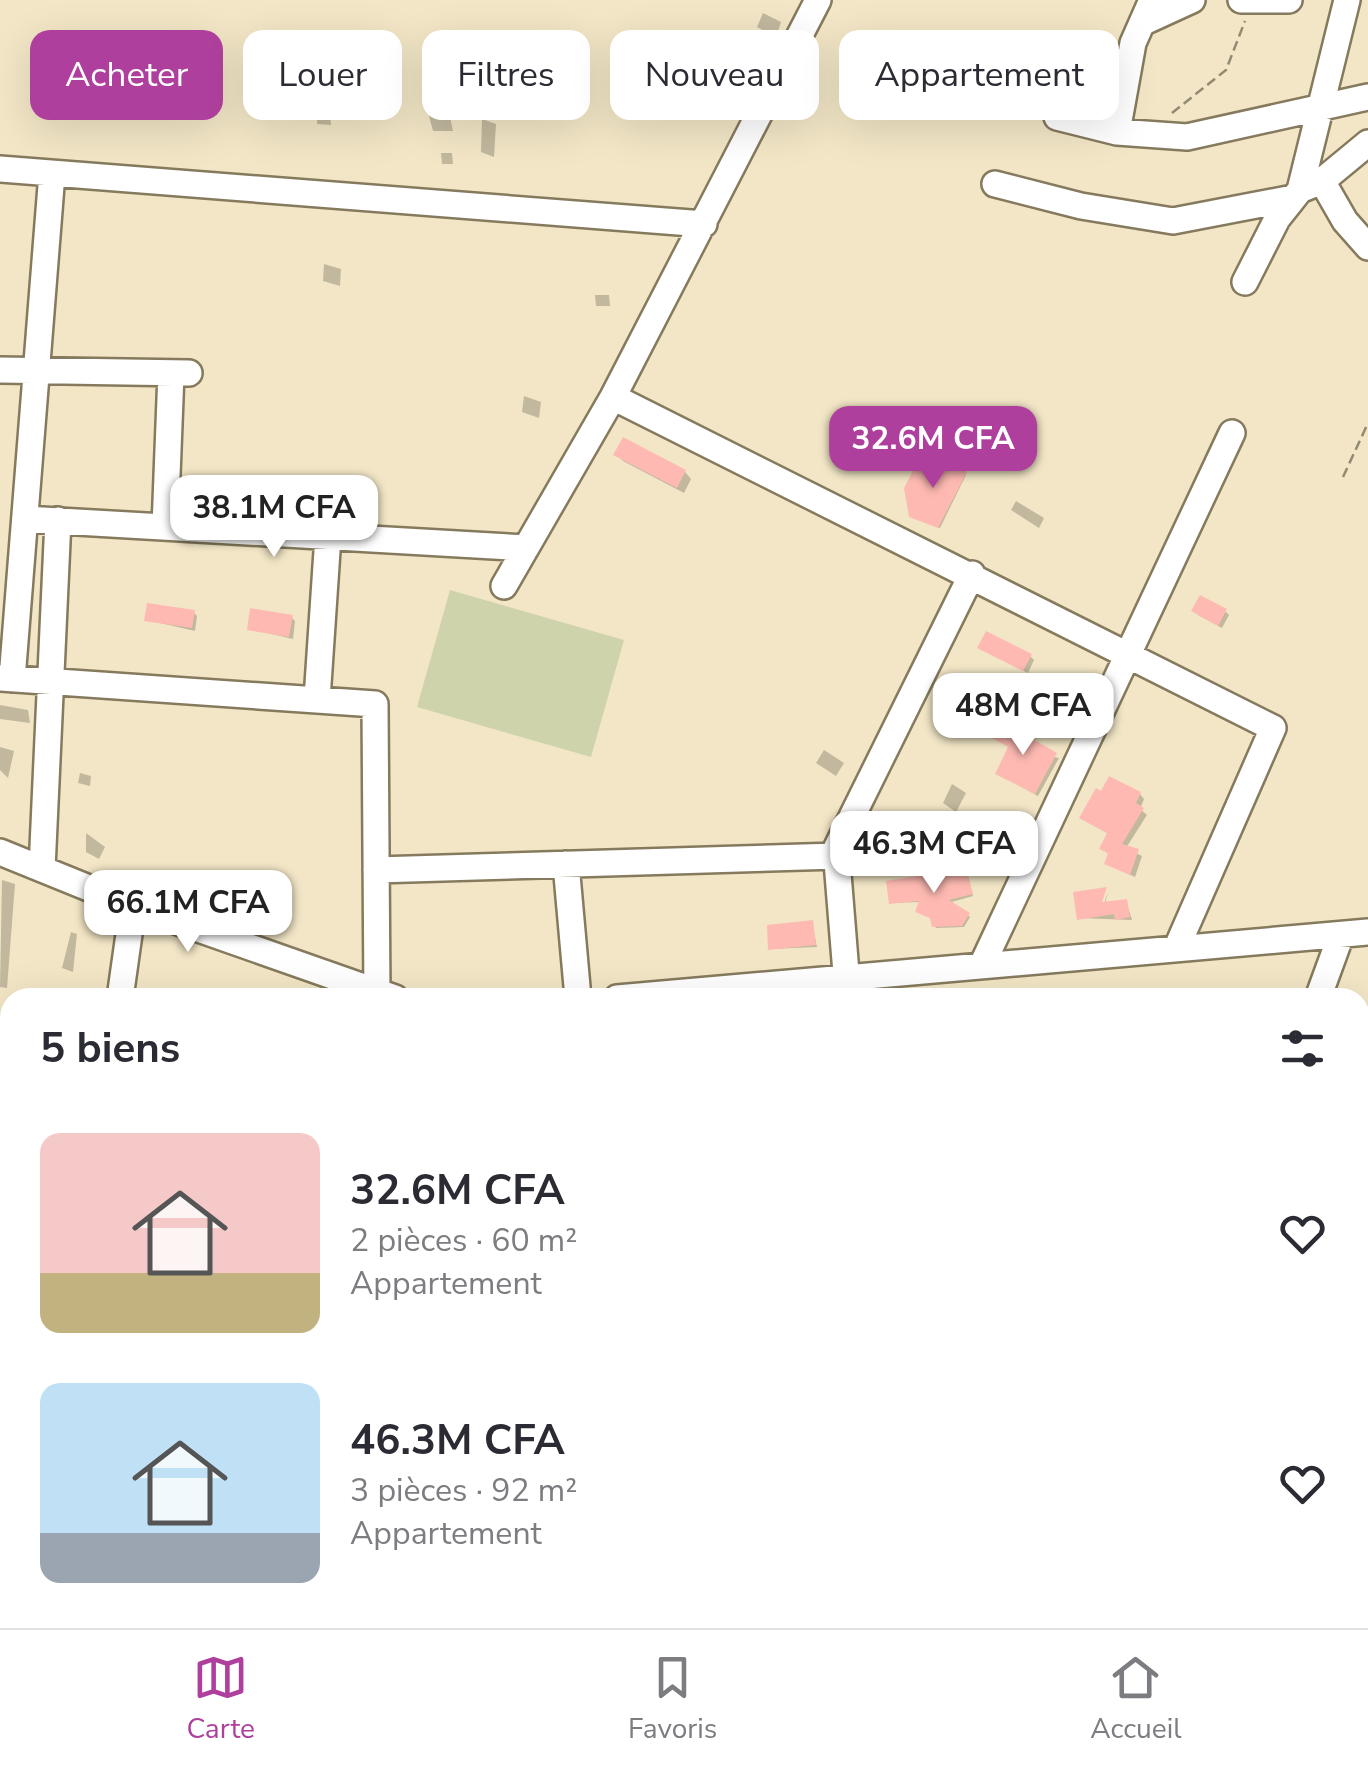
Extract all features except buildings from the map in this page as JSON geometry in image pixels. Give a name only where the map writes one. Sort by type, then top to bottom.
[{"type":"street","points":[[504,586],[613,397],[818,0]]},
{"type":"street","points":[[1148,11],[1151,22],[1192,0]]},
{"type":"street","points":[[1248,1],[1289,0]]},
{"type":"street","points":[[1305,190],[1347,0]]},
{"type":"street","points":[[1117,132],[1133,43],[1148,11]]},
{"type":"street","points":[[1066,120],[1148,136],[1220,132],[1368,97]]},
{"type":"street","points":[[1245,282],[1305,190],[1368,143]]},
{"type":"street","points":[[0,168],[704,224]]},
{"type":"street","points":[[52,173],[39,371],[6,678],[374,704],[383,988]]},
{"type":"street","points":[[994,184],[1081,206],[1172,221],[1305,190]]},
{"type":"street","points":[[1305,190],[1345,221],[1368,247]]},
{"type":"street","points":[[0,370],[180,373],[165,526]]},
{"type":"street","points":[[613,397],[1273,728],[1176,947]]},
{"type":"street","points":[[983,963],[1232,433]]},
{"type":"street","points":[[25,518],[526,548]]},
{"type":"street","points":[[42,868],[58,520]]},
{"type":"street","points":[[317,699],[328,536]]},
{"type":"street","points":[[972,574],[837,856],[847,988],[983,963],[1368,932]]},
{"type":"street","points":[[0,852],[133,906],[361,988]]},
{"type":"street","points":[[376,870],[837,856]]},
{"type":"street","points":[[566,864],[577,988]]},
{"type":"street","points":[[121,988],[133,906]]},
{"type":"street","points":[[1322,988],[1341,935]]},
{"type":"path","points":[[1148,136],[1226,70],[1248,1]]},
{"type":"path","points":[[1343,477],[1368,424]]},
{"type":"green space","points":[[450,590],[624,640],[591,757],[417,707]]}]
